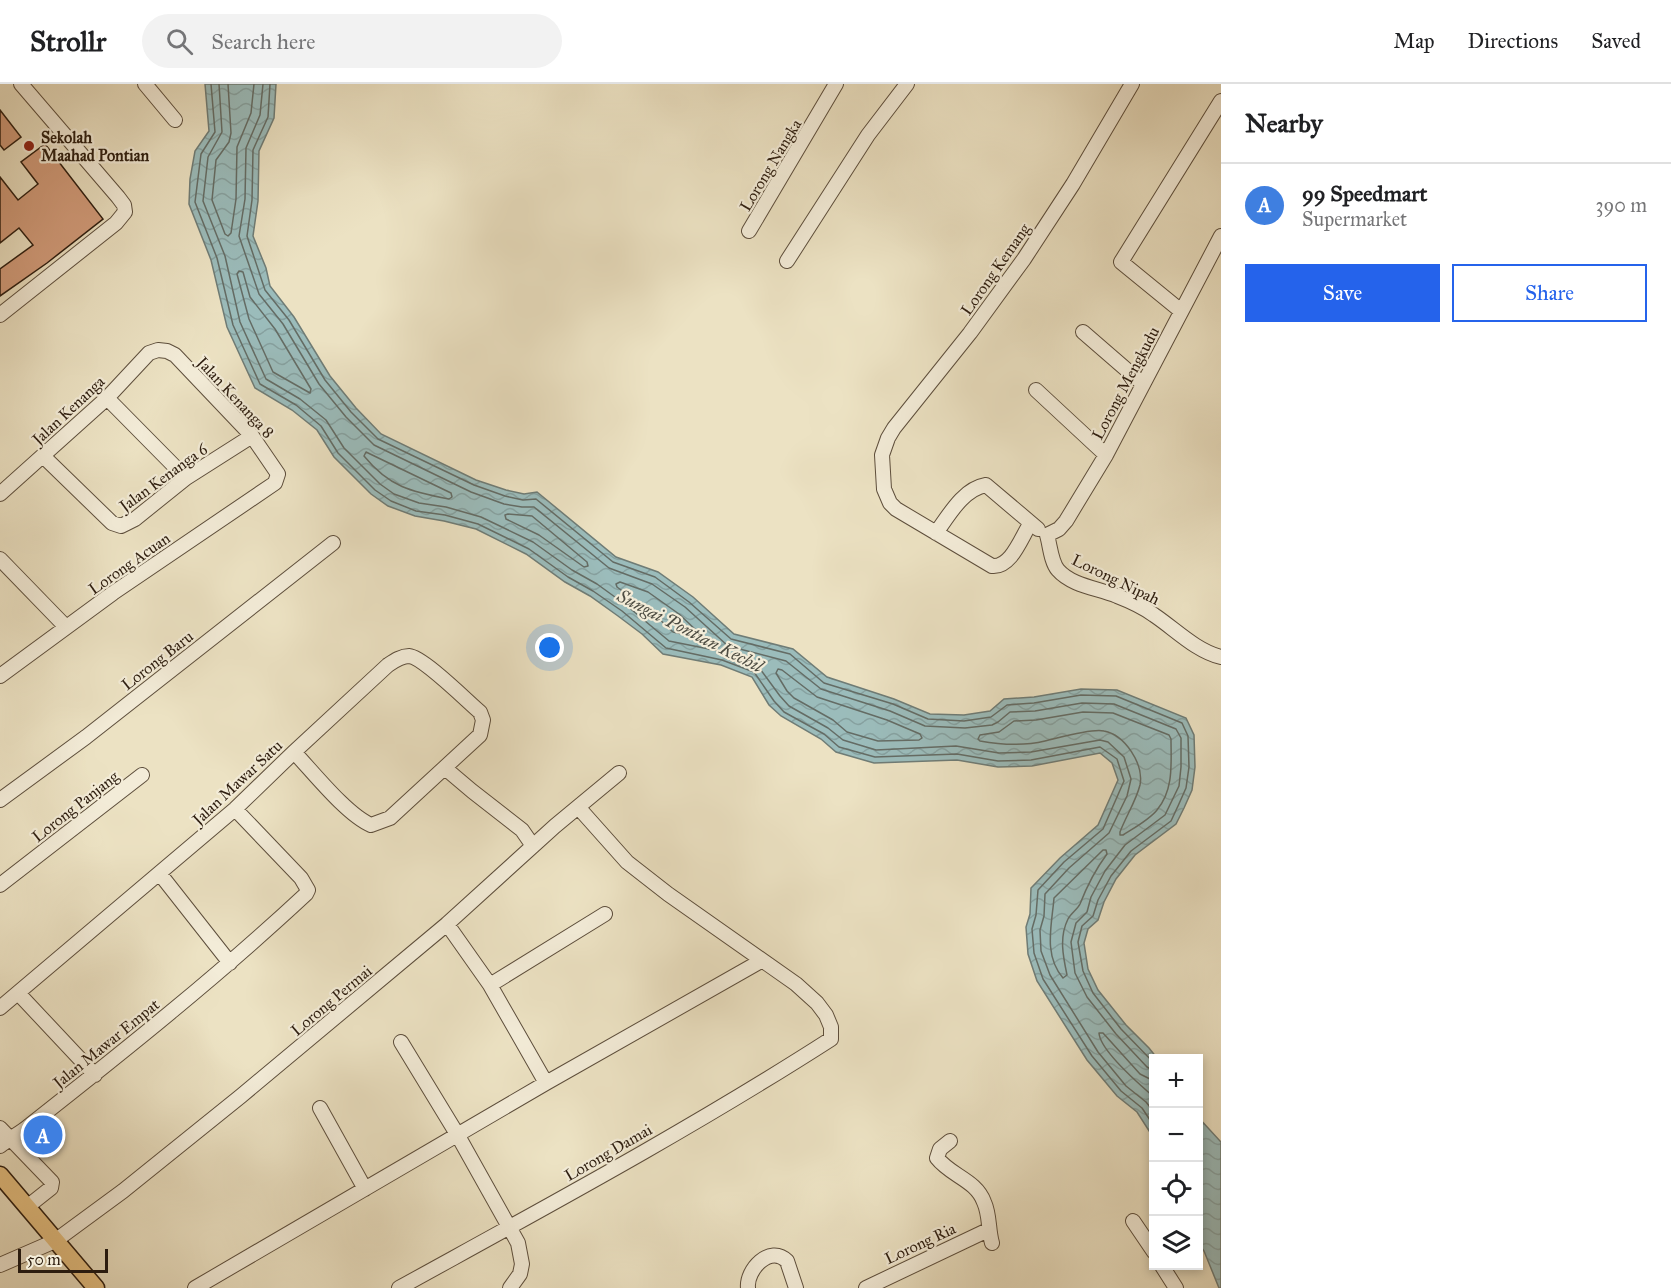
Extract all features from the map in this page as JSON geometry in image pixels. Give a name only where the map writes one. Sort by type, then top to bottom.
[{"type":"main road","points":[[0,1175],[96,1288]]},
{"type":"street","points":[[0,315],[116,223],[125,212],[124,205],[118,197],[21,84]]},
{"type":"street","points":[[145,84],[175,120]]},
{"type":"street","name":"Lorong Nangka","points":[[749,231],[836,84]]},
{"type":"street","points":[[787,261],[868,135],[907,84]]},
{"type":"street","name":"Lorong Kemang","points":[[1030,524],[1009,559],[997,567],[992,566],[890,503],[884,489],[884,448],[894,428],[1024,259],[1073,184],[1132,84]]},
{"type":"street","points":[[1181,311],[1121,261],[1221,101]]},
{"type":"street","name":"Lorong Mengkudu","points":[[1047,535],[1059,529],[1066,521],[1106,455],[1221,236]]},
{"type":"street","points":[[1083,332],[1143,384]]},
{"type":"street","name":"Jalan Kenanga","points":[[0,494],[107,398],[141,360],[149,353],[158,350]]},
{"type":"street","name":"Jalan Kenanga 8","points":[[158,350],[175,355],[252,436],[275,467],[278,479]]},
{"type":"street","points":[[1036,390],[1106,455]]},
{"type":"street","points":[[107,398],[186,478]]},
{"type":"street","name":"Jalan Kenanga 6","points":[[43,456],[116,525],[127,524],[186,478],[252,436]]},
{"type":"street","name":"Lorong Acuan","points":[[0,676],[156,563],[278,479]]},
{"type":"street","points":[[936,533],[960,500],[977,488],[986,485],[1030,524],[1047,535]]},
{"type":"street","name":"Lorong Nipah","points":[[1047,535],[1054,564],[1066,577],[1131,602],[1152,613],[1194,644],[1221,657]]},
{"type":"street","name":"Lorong Baru","points":[[0,801],[86,737],[333,543]]},
{"type":"street","points":[[0,559],[66,627]]},
{"type":"street","name":"Jalan Mawar Satu","points":[[0,1008],[235,809],[388,665],[406,656],[420,660],[480,712],[483,720],[480,735],[446,769]]},
{"type":"street","points":[[294,752],[363,821],[371,825],[390,818],[446,769],[522,830],[533,846]]},
{"type":"street","name":"Lorong Permai","points":[[0,1265],[55,1241],[123,1191],[232,1104],[447,924],[533,846],[620,773]]},
{"type":"street","name":"Lorong Panjang","points":[[0,885],[142,775]]},
{"type":"street","points":[[195,1288],[457,1134],[761,961],[627,862],[578,807]]},
{"type":"street","name":"Jalan Mawar Empat","points":[[3,1137],[27,1128],[95,1075],[230,963],[306,894],[308,890],[306,885],[235,809]]},
{"type":"street","points":[[160,874],[230,963]]},
{"type":"street","points":[[490,985],[605,914]]},
{"type":"street","points":[[447,924],[490,985],[546,1083]]},
{"type":"street","name":"Lorong Damai","points":[[399,1288],[510,1227],[779,1072],[831,1039],[831,1027],[826,1014],[817,1003],[796,984],[761,961]]},
{"type":"street","points":[[18,993],[95,1075]]},
{"type":"street","points":[[401,1042],[457,1134],[518,1243],[522,1264],[520,1274],[510,1288]]},
{"type":"street","points":[[320,1108],[364,1189]]},
{"type":"street","points":[[3,1137],[53,1184],[27,1207]]},
{"type":"street","name":"Lorong Ria","points":[[866,1288],[990,1236],[987,1210],[978,1190],[966,1179],[944,1167],[937,1158],[940,1149],[950,1141]]},
{"type":"street","points":[[1133,1221],[1149,1245]]},
{"type":"street","points":[[748,1288],[749,1278],[758,1263],[766,1257],[776,1255],[784,1257],[787,1261],[796,1288]]},
{"type":"street","points":[[1165,1270],[1176,1288]]},
{"type":"water","name":"Sungai Pontian Kechil","points":[[205,84],[276,84],[274,118],[259,151],[258,201],[253,236],[266,268],[270,286],[294,317],[330,376],[381,434],[476,480],[524,494],[537,492],[616,557],[658,572],[693,597],[734,634],[793,649],[827,677],[894,699],[930,714],[964,715],[990,711],[1004,699],[1034,697],[1081,689],[1117,690],[1186,718],[1194,735],[1195,767],[1192,790],[1184,808],[1176,824],[1135,855],[1116,879],[1098,920],[1088,929],[1084,943],[1088,969],[1098,990],[1126,1025],[1154,1054],[1149,1054],[1149,1131],[1137,1112],[1117,1096],[1087,1060],[1037,981],[1028,954],[1026,927],[1030,914],[1031,888],[1060,858],[1098,825],[1118,780],[1112,763],[1100,753],[1032,766],[998,767],[957,760],[874,763],[836,752],[821,739],[781,716],[769,705],[752,677],[721,665],[663,654],[618,616],[526,554],[476,529],[415,516],[388,506],[371,494],[334,457],[317,430],[292,410],[255,388],[227,327],[211,260],[189,204],[190,179],[195,151],[209,131]]},
{"type":"water","points":[[1203,1122],[1221,1142],[1221,1288],[1219,1288],[1204,1251]]},
{"type":"building","points":[[0,110],[21,137],[4,150],[0,145]]},
{"type":"building","points":[[45,144],[103,219],[0,296],[0,269],[33,245],[19,228],[0,243],[0,177],[18,200],[38,184],[21,162]]},
{"type":"place","name":"Sekolah Maahad Pontian","points":[[29,146]]},
{"type":"place","name":"99 Speedmart","points":[[43,1135]]}]
